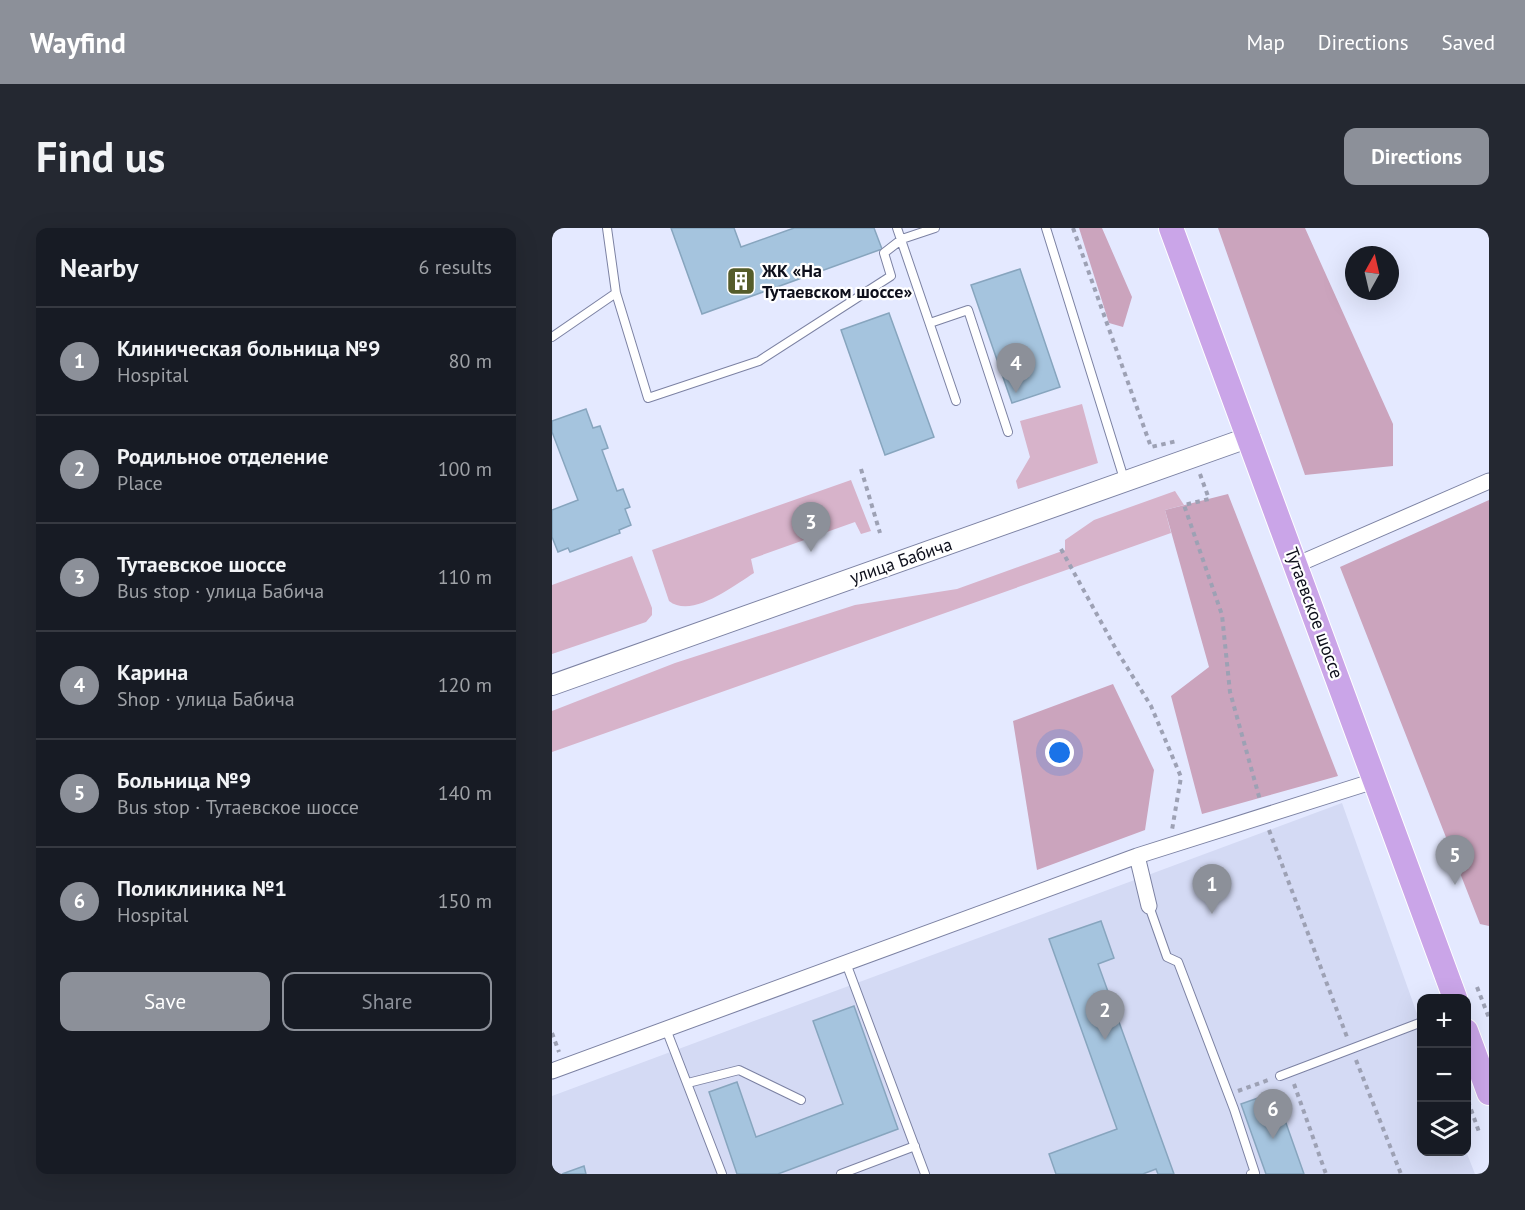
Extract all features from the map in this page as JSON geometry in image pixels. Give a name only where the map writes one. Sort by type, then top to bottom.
[{"type":"main road","name":"Тутаевское шоссе","points":[[1171,228],[1250,437],[1453,994]]},
{"type":"main road","points":[[1471,1042],[1489,1093]]},
{"type":"street","name":"улица Бабича","points":[[552,685],[1250,437]]},
{"type":"street","points":[[1296,565],[1489,481]]},
{"type":"street","points":[[552,1071],[1137,856],[1374,782]]},
{"type":"street","points":[[1137,856],[1149,906]]},
{"type":"lane","points":[[607,228],[616,293],[648,398],[759,361],[891,276],[884,253],[902,240],[935,228]]},
{"type":"lane","points":[[897,228],[956,401]]},
{"type":"lane","points":[[1046,228],[1125,483]]},
{"type":"lane","points":[[552,337],[616,293]]},
{"type":"lane","points":[[930,323],[968,309],[1008,432]]},
{"type":"lane","points":[[1149,906],[1167,957],[1178,962],[1229,1094],[1255,1173],[1251,1174]]},
{"type":"lane","points":[[846,963],[925,1174]]},
{"type":"lane","points":[[1280,1076],[1417,1024]]},
{"type":"lane","points":[[666,1029],[722,1174]]},
{"type":"lane","points":[[688,1083],[739,1070],[801,1100]]},
{"type":"lane","points":[[841,1174],[915,1146]]},
{"type":"path","points":[[1073,228],[1152,447],[1191,437],[1194,458],[1209,499],[1184,505],[1222,615],[1230,692],[1264,816],[1401,1174]]},
{"type":"path","points":[[861,469],[880,533]]},
{"type":"path","points":[[1061,549],[1150,706],[1181,777],[1172,830],[1175,843]]},
{"type":"path","points":[[1478,987],[1489,1018]]},
{"type":"path","points":[[1290,1072],[1326,1174]]},
{"type":"path","points":[[1229,1094],[1280,1076]]},
{"type":"path","points":[[1468,1102],[1479,1131]]},
{"type":"shaded area","points":[[1079,228],[1102,228],[1132,297],[1123,327],[1109,323]]},
{"type":"shaded area","points":[[1218,228],[1305,228],[1393,424],[1393,466],[1305,475]]},
{"type":"shaded area","points":[[1082,404],[1098,463],[1018,489],[1016,481],[1030,457],[1020,421]]},
{"type":"shaded area","points":[[851,480],[871,531],[861,534],[855,522],[751,559],[754,573],[712,599],[689,606],[669,601],[652,550]]},
{"type":"shaded area","points":[[1175,491],[1184,505],[1165,510],[1171,533],[552,752],[552,711],[675,663],[855,605],[957,589],[1065,550],[1065,540],[1094,520]]},
{"type":"shaded area","points":[[1228,494],[1338,776],[1202,814],[1171,696],[1209,667],[1165,510]]},
{"type":"shaded area","points":[[1489,500],[1489,926],[1480,924],[1340,567]]},
{"type":"shaded area","points":[[632,556],[652,608],[652,615],[646,622],[552,654],[552,585]]},
{"type":"shaded area","points":[[1113,684],[1154,770],[1145,830],[1037,870],[1013,721]]},
{"type":"shaded area","points":[[1342,803],[1417,1014],[1417,1156],[1468,1156],[1475,1174],[552,1174],[552,1096]]},
{"type":"building","name":"ЖК «На Тутаевском шоссе»","points":[[671,228],[734,228],[741,247],[794,228],[874,228],[882,249],[702,314]]},
{"type":"building","points":[[1020,269],[1060,387],[1012,403],[971,285]]},
{"type":"building","points":[[889,313],[934,437],[885,455],[841,330]]},
{"type":"building","points":[[586,409],[593,428],[600,426],[608,448],[602,450],[617,491],[623,489],[630,507],[625,509],[631,525],[619,530],[620,533],[570,552],[568,548],[558,552],[552,537],[552,510],[578,500],[552,432],[552,421]]},
{"type":"building","points":[[1101,921],[1114,958],[1098,964],[1174,1174],[1158,1174],[1156,1169],[1143,1174],[1056,1174],[1049,1154],[1117,1129],[1049,939]]},
{"type":"building","points":[[854,1006],[898,1129],[778,1174],[737,1174],[709,1092],[737,1082],[756,1137],[843,1104],[813,1021]]},
{"type":"building","points":[[1275,1092],[1304,1174],[1266,1174],[1241,1104]]},
{"type":"building","points":[[584,1166],[586,1174],[562,1174]]},
{"type":"place","name":"ЖК «На Тутаевском шоссе»","points":[[741,281]]},
{"type":"place","name":"Карина","points":[[1016,393]]},
{"type":"place","name":"Тутаевское шоссе","points":[[811,552]]},
{"type":"place","name":"Больница №9","points":[[1455,885]]},
{"type":"place","name":"Клиническая больница №9","points":[[1212,914]]},
{"type":"place","name":"Родильное отделение","points":[[1105,1040]]},
{"type":"place","name":"Поликлиника №1","points":[[1273,1139]]}]
